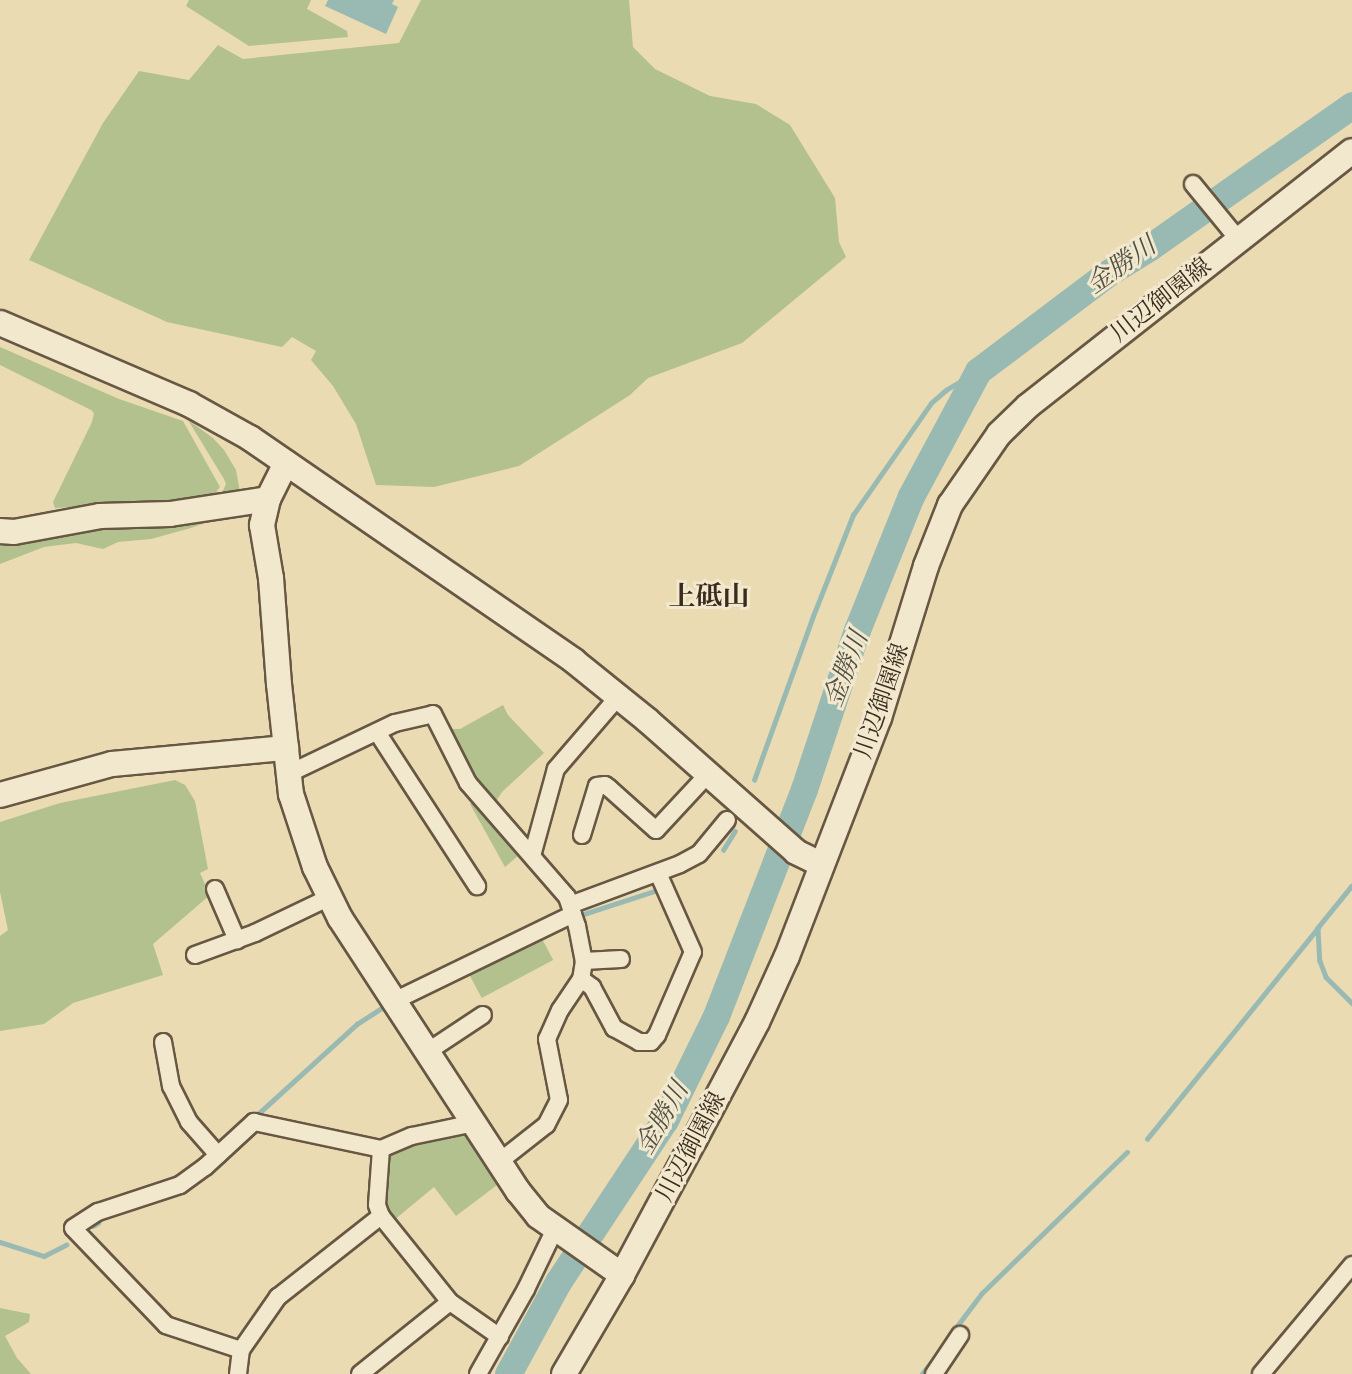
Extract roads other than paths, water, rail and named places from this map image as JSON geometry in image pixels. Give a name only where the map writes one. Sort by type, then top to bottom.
[{"type":"street","name":"川辺御園線","points":[[564,1374],[612,1269],[757,1022],[787,956],[816,862],[879,718],[926,566],[950,505],[999,434],[1028,406],[1238,239],[1352,152]]},
{"type":"street","points":[[1193,184],[1238,239]]},
{"type":"street","points":[[0,323],[189,404],[250,438],[574,661],[796,852],[816,862]]},
{"type":"street","points":[[286,463],[268,499],[262,525],[271,578],[291,794],[308,846],[340,918],[498,1162],[538,1216],[612,1269]]},
{"type":"street","points":[[0,531],[14,532],[100,516],[170,514],[268,499]]},
{"type":"street","points":[[532,856],[556,769],[618,697]]},
{"type":"street","points":[[290,773],[395,723],[433,714],[468,783],[567,897],[584,961],[581,980],[560,1010],[547,1040],[559,1100],[546,1125],[498,1162]]},
{"type":"street","points":[[377,732],[477,886]]},
{"type":"street","points":[[0,795],[112,764],[286,748]]},
{"type":"street","points":[[582,835],[597,786],[605,785],[656,830],[708,774]]},
{"type":"street","points":[[394,1001],[571,910],[699,855],[727,820]]},
{"type":"street","points":[[581,980],[592,987],[614,1028],[639,1042],[651,1042],[657,1035],[693,952],[658,873]]},
{"type":"street","points":[[215,889],[237,940]]},
{"type":"street","points":[[195,955],[237,940],[330,897]]},
{"type":"street","points":[[584,961],[621,959]]},
{"type":"street","points":[[428,1052],[483,1015]]},
{"type":"street","points":[[164,1042],[171,1086],[189,1122],[218,1155]]},
{"type":"street","points":[[241,1350],[166,1325],[73,1228],[98,1212],[180,1185],[254,1122],[381,1149],[412,1136],[474,1123]]},
{"type":"street","points":[[381,1149],[377,1205],[381,1216],[450,1302],[500,1337]]},
{"type":"street","points":[[238,1374],[241,1350],[278,1296],[381,1216]]},
{"type":"street","points":[[478,1374],[558,1232]]},
{"type":"street","points":[[1261,1374],[1352,1265]]},
{"type":"street","points":[[360,1374],[450,1302]]},
{"type":"street","points":[[934,1374],[960,1335]]},
{"type":"water","points":[[328,0],[394,0],[392,4],[398,7],[386,34],[325,6]]},
{"type":"waterway","name":"金勝川","points":[[508,1374],[558,1282],[665,1120],[716,1016],[804,789],[857,630],[911,496],[978,371],[1108,273],[1150,247],[1352,105]]},
{"type":"waterway","points":[[754,780],[813,616],[853,515],[931,403],[946,390],[978,371]]},
{"type":"waterway","points":[[723,850],[735,831]]},
{"type":"waterway","points":[[1352,886],[1318,928],[1320,961],[1326,977],[1352,1003]]},
{"type":"waterway","points":[[581,915],[655,891]]},
{"type":"waterway","points":[[1147,1139],[1318,928]]},
{"type":"waterway","points":[[258,1114],[357,1024],[385,1006]]},
{"type":"waterway","points":[[957,1326],[982,1293],[1127,1152]]},
{"type":"waterway","points":[[110,1200],[174,1178],[186,1171]]},
{"type":"waterway","points":[[93,1226],[98,1223]]},
{"type":"waterway","points":[[0,1242],[44,1256],[66,1245]]},
{"type":"waterway","points":[[922,1374],[941,1350]]},
{"type":"district","name":"上砥山","points":[[709,597]]}]
